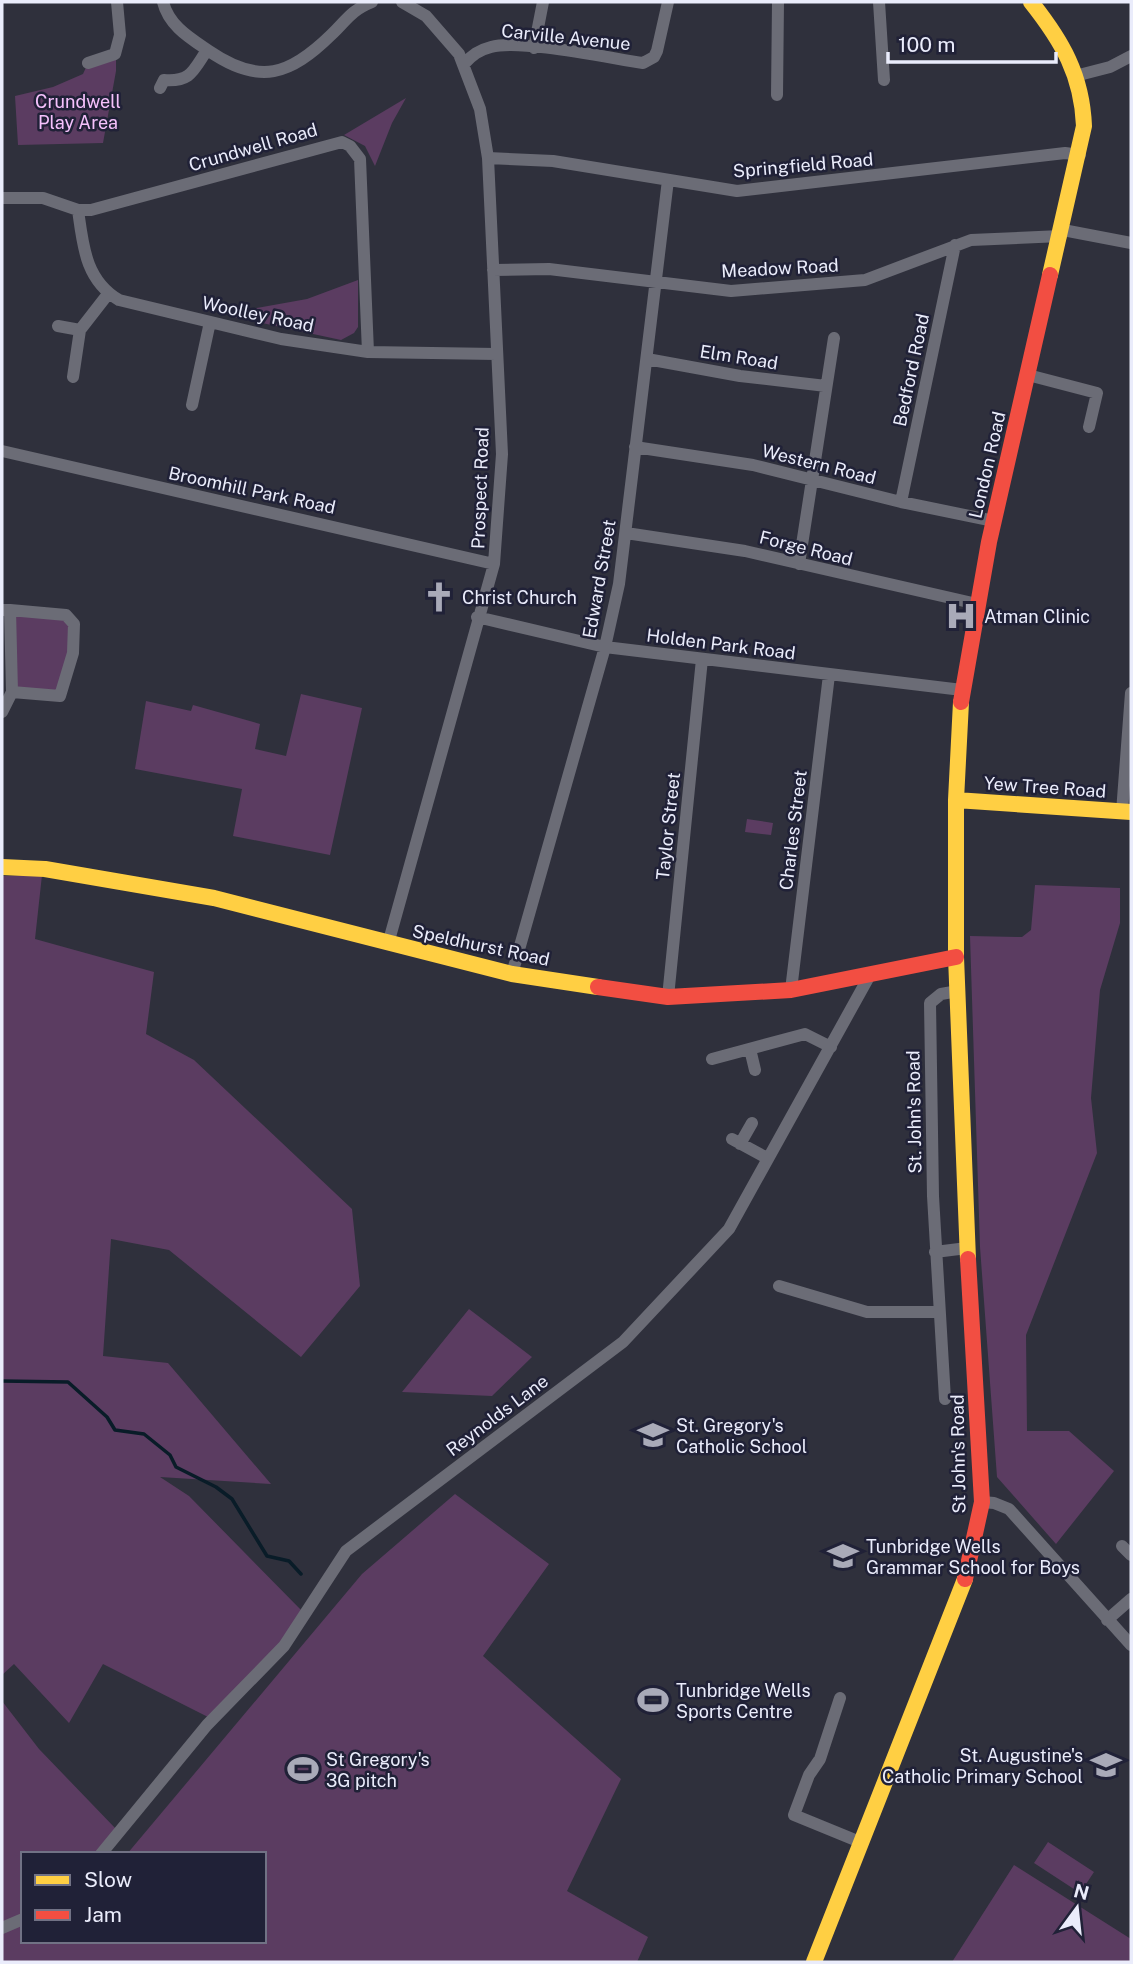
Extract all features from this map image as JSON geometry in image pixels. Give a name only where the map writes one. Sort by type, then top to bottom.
[{"type":"main road","name":"London Road","points":[[956,957],[956,800],[962,690],[994,521],[1080,155],[1085,99],[1079,75],[1068,51],[1031,2]]},
{"type":"main road","name":"Yew Tree Road","points":[[956,800],[1126,812]]},
{"type":"main road","name":"Speldhurst Road","points":[[2,867],[45,869],[214,898],[512,974],[668,997],[791,990],[956,957]]},
{"type":"main road","name":"St John's Road","points":[[814,1962],[964,1581],[982,1502],[967,1248],[956,957]]},
{"type":"street","points":[[89,63],[115,54],[120,36],[121,16],[117,2]]},
{"type":"street","points":[[163,2],[172,22],[207,50],[244,69],[266,73],[297,65],[333,33],[353,10],[372,2]]},
{"type":"street","name":"Prospect Road","points":[[388,944],[477,617],[494,564],[502,454],[488,158],[480,109],[464,64],[426,16],[404,2]]},
{"type":"street","points":[[534,48],[543,2]]},
{"type":"street","name":"Carville Avenue","points":[[464,64],[475,52],[494,46],[534,48],[643,63],[650,61],[657,51],[668,2]]},
{"type":"street","points":[[777,95],[778,2]]},
{"type":"street","points":[[879,2],[884,80]]},
{"type":"street","points":[[160,88],[164,80],[181,81],[191,74],[207,50]]},
{"type":"street","points":[[1079,75],[1110,67],[1131,56]]},
{"type":"street","name":"Crundwell Road","points":[[2,198],[43,198],[78,210],[101,209],[342,142],[360,159],[368,352]]},
{"type":"street","name":"Springfield Road","points":[[488,158],[554,161],[737,191],[1065,153],[1080,155]]},
{"type":"street","name":"Edward Street","points":[[512,974],[605,647],[620,584],[668,180]]},
{"type":"street","points":[[72,377],[80,330],[108,293],[91,274],[83,249],[78,210]]},
{"type":"street","name":"Meadow Road","points":[[494,270],[549,269],[731,291],[865,281],[971,240],[1062,233],[1131,243]]},
{"type":"street","name":"Bedford Road","points":[[901,502],[955,245]]},
{"type":"street","name":"Woolley Road","points":[[108,293],[119,300],[281,339],[368,352],[496,354]]},
{"type":"street","points":[[192,405],[210,322]]},
{"type":"street","points":[[58,326],[80,330]]},
{"type":"street","points":[[799,564],[834,338]]},
{"type":"street","name":"Elm Road","points":[[647,359],[740,376],[826,386]]},
{"type":"street","points":[[1028,375],[1097,393],[1089,427]]},
{"type":"street","name":"Western Road","points":[[635,447],[753,465],[901,502],[994,521]]},
{"type":"street","name":"Broomhill Park Road","points":[[2,451],[494,564]]},
{"type":"street","name":"Forge Road","points":[[625,533],[745,551],[977,604]]},
{"type":"street","points":[[2,712],[12,692],[6,610],[66,615],[74,624],[73,653],[60,696],[12,692]]},
{"type":"street","name":"Holden Park Road","points":[[477,617],[605,647],[962,690]]},
{"type":"street","name":"Taylor Street","points":[[668,997],[702,659]]},
{"type":"street","name":"Charles Street","points":[[791,990],[829,675]]},
{"type":"street","points":[[1126,812],[1131,693]]},
{"type":"street","name":"Reynolds Lane","points":[[103,1852],[207,1724],[284,1646],[346,1551],[623,1342],[729,1229],[871,973]]},
{"type":"street","name":"St. John's Road","points":[[944,1399],[935,1252],[930,1003],[941,994],[958,992]]},
{"type":"street","points":[[712,1059],[805,1034],[831,1047]]},
{"type":"street","points":[[750,1049],[755,1070]]},
{"type":"street","points":[[752,1123],[736,1141],[767,1158]]},
{"type":"street","points":[[935,1252],[967,1248]]},
{"type":"street","points":[[779,1286],[867,1312],[938,1311]]},
{"type":"street","points":[[982,1502],[994,1503],[1010,1510],[1131,1646]]},
{"type":"street","points":[[1107,1620],[1131,1599]]},
{"type":"street","points":[[840,1698],[820,1759],[809,1775],[794,1815],[860,1842]]},
{"type":"street","points":[[2,1927],[21,1920]]},
{"type":"green space","name":"Crundwell Play Area","points":[[116,56],[116,71],[103,143],[18,145],[15,96],[53,87],[83,74],[88,63]]},
{"type":"green space","points":[[406,98],[392,123],[375,166],[365,146],[344,135]]},
{"type":"green space","points":[[358,280],[358,327],[354,333],[341,340],[234,317],[235,312],[307,299]]},
{"type":"green space","points":[[10,610],[66,615],[74,624],[60,696],[12,692]]},
{"type":"green space","points":[[301,694],[362,708],[330,855],[233,836],[242,789],[135,769],[146,701],[191,711],[193,705],[260,724],[255,749],[286,756]]},
{"type":"green space","points":[[747,819],[773,823],[771,835],[745,832]]},
{"type":"green space","points":[[42,875],[35,939],[154,972],[146,1034],[194,1060],[352,1209],[360,1286],[301,1357],[169,1250],[111,1239],[103,1356],[168,1363],[271,1484],[160,1477],[189,1496],[303,1612],[283,1644],[210,1718],[103,1664],[69,1723],[14,1664],[2,1675],[2,876]]},
{"type":"green space","points":[[1035,885],[1120,888],[1120,923],[1100,990],[1091,1098],[1097,1153],[1026,1335],[1027,1431],[1069,1431],[1114,1471],[1056,1544],[997,1477],[980,1247],[970,936],[1022,937],[1031,930]]},
{"type":"green space","points":[[469,1309],[532,1357],[492,1396],[402,1392]]},
{"type":"green space","points":[[455,1494],[549,1564],[483,1656],[621,1779],[567,1891],[648,1937],[637,1962],[2,1962],[2,1701],[39,1749],[116,1829],[99,1852],[21,1852],[21,1943],[266,1943],[266,1852],[129,1852],[362,1574]]},
{"type":"green space","points":[[1048,1842],[1094,1872],[1080,1893],[1034,1863]]},
{"type":"green space","points":[[1014,1865],[1131,1939],[1131,1962],[952,1962]]},
{"type":"waterway","points":[[2,1381],[68,1382],[107,1417],[115,1430],[144,1434],[170,1455],[176,1467],[216,1487],[232,1499],[267,1556],[289,1561],[301,1574]]},
{"type":"traffic: slow","points":[[1031,2],[1061,45],[1075,75],[1084,126],[1050,275]]},
{"type":"traffic: slow","points":[[961,702],[956,800],[956,957],[968,1259]]},
{"type":"traffic: slow","points":[[956,800],[1131,812]]},
{"type":"traffic: slow","points":[[2,867],[45,869],[214,898],[512,974],[598,987]]},
{"type":"traffic: slow","points":[[814,1962],[965,1579]]},
{"type":"traffic: jam","points":[[961,702],[989,542],[1050,275]]},
{"type":"traffic: jam","points":[[598,987],[668,997],[791,990],[956,957]]},
{"type":"traffic: jam","points":[[965,1579],[982,1502],[968,1259]]},
{"type":"place","name":"Christ Church","points":[[439,597]]},
{"type":"place","name":"Atman Clinic","points":[[961,616]]},
{"type":"place","name":"St. Gregory's Catholic School","points":[[653,1435]]},
{"type":"place","name":"Tunbridge Wells Grammar School for Boys","points":[[843,1556]]},
{"type":"place","name":"Tunbridge Wells Sports Centre","points":[[653,1700]]},
{"type":"place","name":"St. Augustine's Catholic Primary School","points":[[1106,1765]]},
{"type":"place","name":"St Gregory's 3G pitch","points":[[303,1769]]}]
